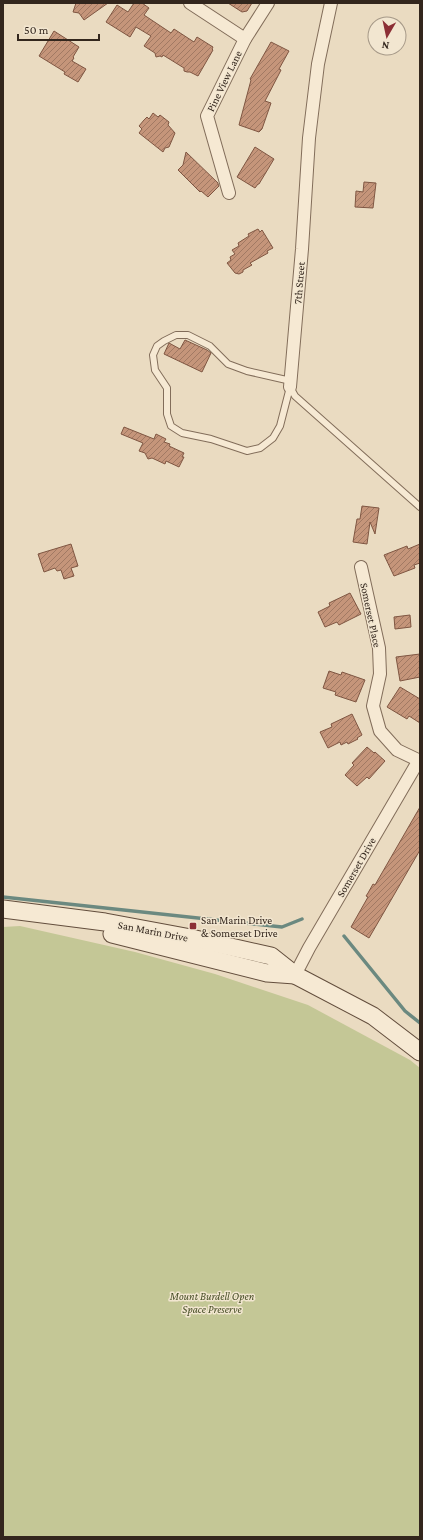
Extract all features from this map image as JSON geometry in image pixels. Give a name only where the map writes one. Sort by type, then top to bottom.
[{"type":"main road","name":"San Marin Drive","points":[[3,909],[105,922],[205,941],[271,956],[295,974],[373,1016],[420,1052]]},
{"type":"main road","name":"San Marin Drive","points":[[3,918],[40,921],[99,930],[267,973],[295,974]]},
{"type":"street","points":[[190,3],[245,39]]},
{"type":"street","name":"Pine View Lane","points":[[229,193],[207,116],[245,39],[268,3]]},
{"type":"street","name":"7th Street","points":[[290,384],[302,250],[309,138],[318,64],[331,3]]},
{"type":"street","name":"Somerset Place","points":[[361,568],[379,648],[380,674],[373,706],[380,731],[397,750],[419,760]]},
{"type":"street","name":"Somerset Drive","points":[[295,974],[308,948],[419,760]]},
{"type":"lane","points":[[176,335],[188,335],[210,346],[228,364],[290,384],[280,426],[273,438],[260,448],[247,451],[212,439],[182,433],[171,426],[167,414],[167,388],[156,370],[153,355],[157,346],[164,341],[176,335]]},
{"type":"lane","points":[[290,384],[295,396],[420,507]]},
{"type":"green space","name":"Mount Burdell Open Space Preserve","points":[[20,926],[135,952],[215,974],[308,1005],[410,1060],[420,1068],[420,1537],[3,1537],[3,927]]},
{"type":"building","points":[[76,3],[108,3],[84,20],[79,13],[73,12]]},
{"type":"building","points":[[134,3],[142,3],[149,8],[144,15],[171,33],[174,29],[194,42],[197,37],[213,47],[213,50],[198,76],[184,71],[184,68],[163,55],[162,57],[156,57],[155,53],[144,46],[151,36],[136,27],[130,37],[106,22],[117,5],[128,12]]},
{"type":"building","points":[[228,3],[252,3],[247,11],[242,12]]},
{"type":"building","points":[[54,31],[79,47],[72,61],[86,69],[78,82],[39,56]]},
{"type":"building","points":[[271,42],[289,51],[279,69],[281,70],[265,101],[271,103],[262,129],[259,132],[239,125],[251,80],[250,79]]},
{"type":"building","points":[[153,113],[158,117],[160,115],[169,122],[168,125],[175,133],[169,147],[165,148],[163,152],[139,133],[142,129],[139,126],[147,117],[149,119]]},
{"type":"building","points":[[255,147],[274,159],[255,188],[237,177]]},
{"type":"building","points":[[186,152],[218,183],[219,186],[208,197],[201,191],[200,192],[178,170],[183,165]]},
{"type":"building","points":[[364,182],[376,183],[373,208],[355,207],[356,191],[363,192]]},
{"type":"building","points":[[258,229],[260,232],[262,230],[273,248],[267,251],[268,253],[250,263],[252,265],[243,270],[243,272],[239,274],[235,273],[227,263],[231,260],[230,257],[235,254],[232,250],[239,246],[238,243],[249,236],[248,234]]},
{"type":"building","points":[[185,340],[211,353],[202,372],[164,354],[169,343],[180,349]]},
{"type":"building","points":[[124,427],[154,439],[156,434],[166,439],[164,442],[170,444],[169,446],[184,453],[182,457],[184,457],[179,467],[166,461],[165,464],[152,458],[148,459],[145,453],[139,451],[143,443],[121,434]]},
{"type":"building","points":[[362,506],[379,508],[375,534],[370,522],[367,544],[353,542],[357,519],[360,519]]},
{"type":"building","points":[[71,544],[78,566],[71,568],[74,576],[64,579],[61,570],[57,571],[55,568],[44,572],[38,554]]},
{"type":"building","points":[[420,544],[420,563],[414,565],[415,568],[394,576],[384,555],[407,546],[408,549]]},
{"type":"building","points":[[350,593],[361,614],[339,625],[337,622],[325,627],[318,612],[330,606],[329,603]]},
{"type":"building","points":[[410,615],[411,627],[395,629],[394,617]]},
{"type":"building","points":[[420,654],[420,677],[400,681],[396,657]]},
{"type":"building","points":[[329,671],[341,675],[342,672],[365,680],[356,702],[335,695],[336,692],[323,688]]},
{"type":"building","points":[[400,687],[420,699],[420,723],[409,716],[407,719],[387,707]]},
{"type":"building","points":[[352,714],[362,735],[357,738],[358,739],[348,744],[347,742],[341,745],[340,742],[328,748],[320,732],[332,727],[331,724]]},
{"type":"building","points":[[367,747],[385,761],[369,779],[367,777],[357,786],[345,775],[354,765],[352,763]]},
{"type":"building","points":[[420,807],[420,850],[369,938],[351,927],[368,897],[366,896],[373,884],[375,885]]},
{"type":"waterway","points":[[3,897],[282,927],[302,919]]},
{"type":"waterway","points":[[344,936],[405,1011],[420,1023]]},
{"type":"place","name":"San Marin Drive & Somerset Drive","points":[[193,926]]}]
